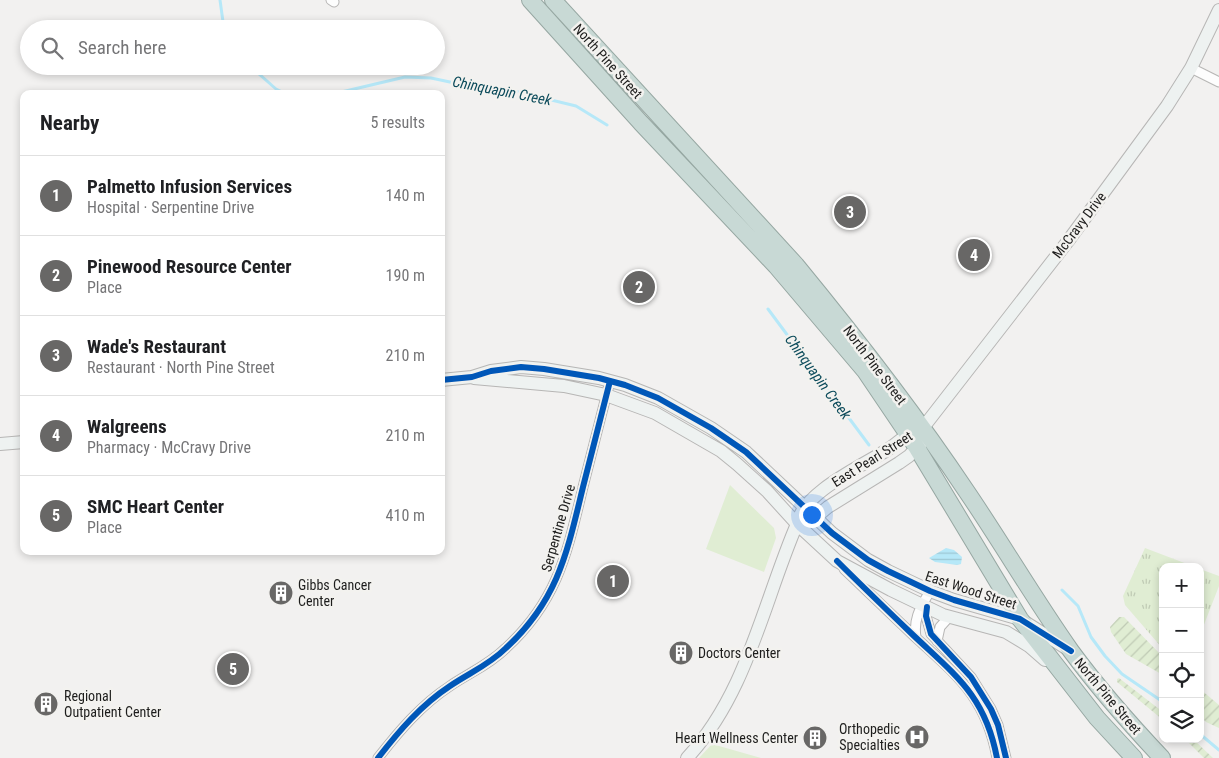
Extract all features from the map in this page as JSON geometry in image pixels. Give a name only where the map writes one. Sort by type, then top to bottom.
[{"type":"highway","name":"North Pine Street","points":[[530,0],[641,123],[776,266],[967,492],[1071,651],[1110,700],[1162,758]]},
{"type":"highway","name":"North Pine Street","points":[[553,0],[796,265],[863,348],[915,431],[918,448],[1020,618],[1097,718],[1134,758]]},
{"type":"street","name":"McCravy Drive","points":[[915,431],[1068,241],[1167,106],[1191,68],[1219,10]]},
{"type":"street","points":[[1191,68],[1219,82]]},
{"type":"street","name":"East Wood Street","points":[[472,378],[491,371],[521,367],[568,372],[610,381],[658,398],[711,428],[746,452],[815,518],[868,560],[930,591],[954,600],[1020,618],[1071,651]]},
{"type":"street","name":"East Wood Street","points":[[445,380],[472,378],[551,384],[606,395],[655,413],[721,452],[782,505],[797,524],[837,562],[949,617],[994,628],[1018,638],[1064,677]]},
{"type":"street","name":"Serpentine Drive","points":[[378,758],[404,726],[434,697],[495,658],[508,647],[532,620],[550,592],[566,557],[610,381]]},
{"type":"street","name":"East Pearl Street","points":[[687,758],[705,736],[734,690],[797,524],[798,516],[804,508],[827,488],[890,449],[915,431]]},
{"type":"street","points":[[0,444],[20,442]]},
{"type":"street","name":"East Pearl Street","points":[[797,524],[815,518],[828,507],[899,464],[918,448]]},
{"type":"street","points":[[837,562],[950,668],[970,692],[988,724],[997,758]]},
{"type":"street","points":[[872,596],[891,590]]},
{"type":"street","points":[[916,637],[915,620],[925,606],[930,591]]},
{"type":"street","points":[[925,606],[931,634],[972,677],[982,692],[998,725],[1006,758]]},
{"type":"street","points":[[937,641],[940,628],[949,617]]},
{"type":"green space","points":[[730,485],[774,528],[776,538],[764,572],[706,549]]},
{"type":"green space","points":[[1145,548],[1184,563],[1159,563],[1159,644],[1125,605],[1123,596]]},
{"type":"green space","points":[[1204,570],[1219,576],[1219,586],[1204,625]]},
{"type":"green space","points":[[1119,617],[1124,617],[1159,653],[1159,673],[1126,654],[1111,632],[1110,627]]},
{"type":"green space","points":[[1119,678],[1159,709],[1159,717],[1117,682]]},
{"type":"green space","points":[[1204,692],[1219,705],[1219,728],[1204,720]]},
{"type":"green space","points":[[1189,743],[1197,743],[1213,758],[1204,758]]},
{"type":"green space","points":[[712,744],[761,758],[699,758]]},
{"type":"water","points":[[946,548],[954,550],[962,557],[961,564],[935,562],[929,558]]},
{"type":"waterway","name":"Chinquapin Creek","points":[[220,0],[223,20]]},
{"type":"waterway","name":"Chinquapin Creek","points":[[260,75],[278,90]]},
{"type":"waterway","name":"Chinquapin Creek","points":[[350,90],[405,77],[431,78],[464,85],[502,88],[576,106],[607,125]]},
{"type":"waterway","name":"Chinquapin Creek","points":[[768,309],[869,445]]},
{"type":"waterway","name":"Chinquapin Creek","points":[[1062,590],[1078,606],[1091,637],[1105,656],[1122,674],[1159,699]]},
{"type":"waterway","name":"Chinquapin Creek","points":[[1204,737],[1219,750]]},
{"type":"cycle path","points":[[445,380],[472,377],[491,371],[521,367],[599,378],[625,385],[658,398],[711,428],[746,452],[832,533],[868,560],[930,591],[1020,619],[1071,651]]},
{"type":"cycle path","points":[[378,758],[402,728],[420,710],[439,693],[499,654],[524,630],[538,612],[558,574],[572,533],[610,381]]},
{"type":"cycle path","points":[[837,561],[942,662],[966,688],[985,718],[992,736],[997,758]]},
{"type":"cycle path","points":[[927,607],[926,616],[931,634],[971,677],[991,709],[998,725],[1006,758]]},
{"type":"place","name":"Wade's Restaurant","points":[[850,212]]},
{"type":"place","name":"Walgreens","points":[[974,255]]},
{"type":"place","name":"Pinewood Resource Center","points":[[639,287]]},
{"type":"place","name":"Palmetto Infusion Services","points":[[613,581]]},
{"type":"place","name":"Gibbs Cancer Center","points":[[281,593]]},
{"type":"place","name":"Doctors Center","points":[[681,653]]},
{"type":"place","name":"SMC Heart Center","points":[[233,669]]},
{"type":"place","name":"Regional Outpatient Center","points":[[46,704]]},
{"type":"place","name":"Orthopedic Specialties","points":[[917,737]]},
{"type":"place","name":"Heart Wellness Center","points":[[815,738]]}]
